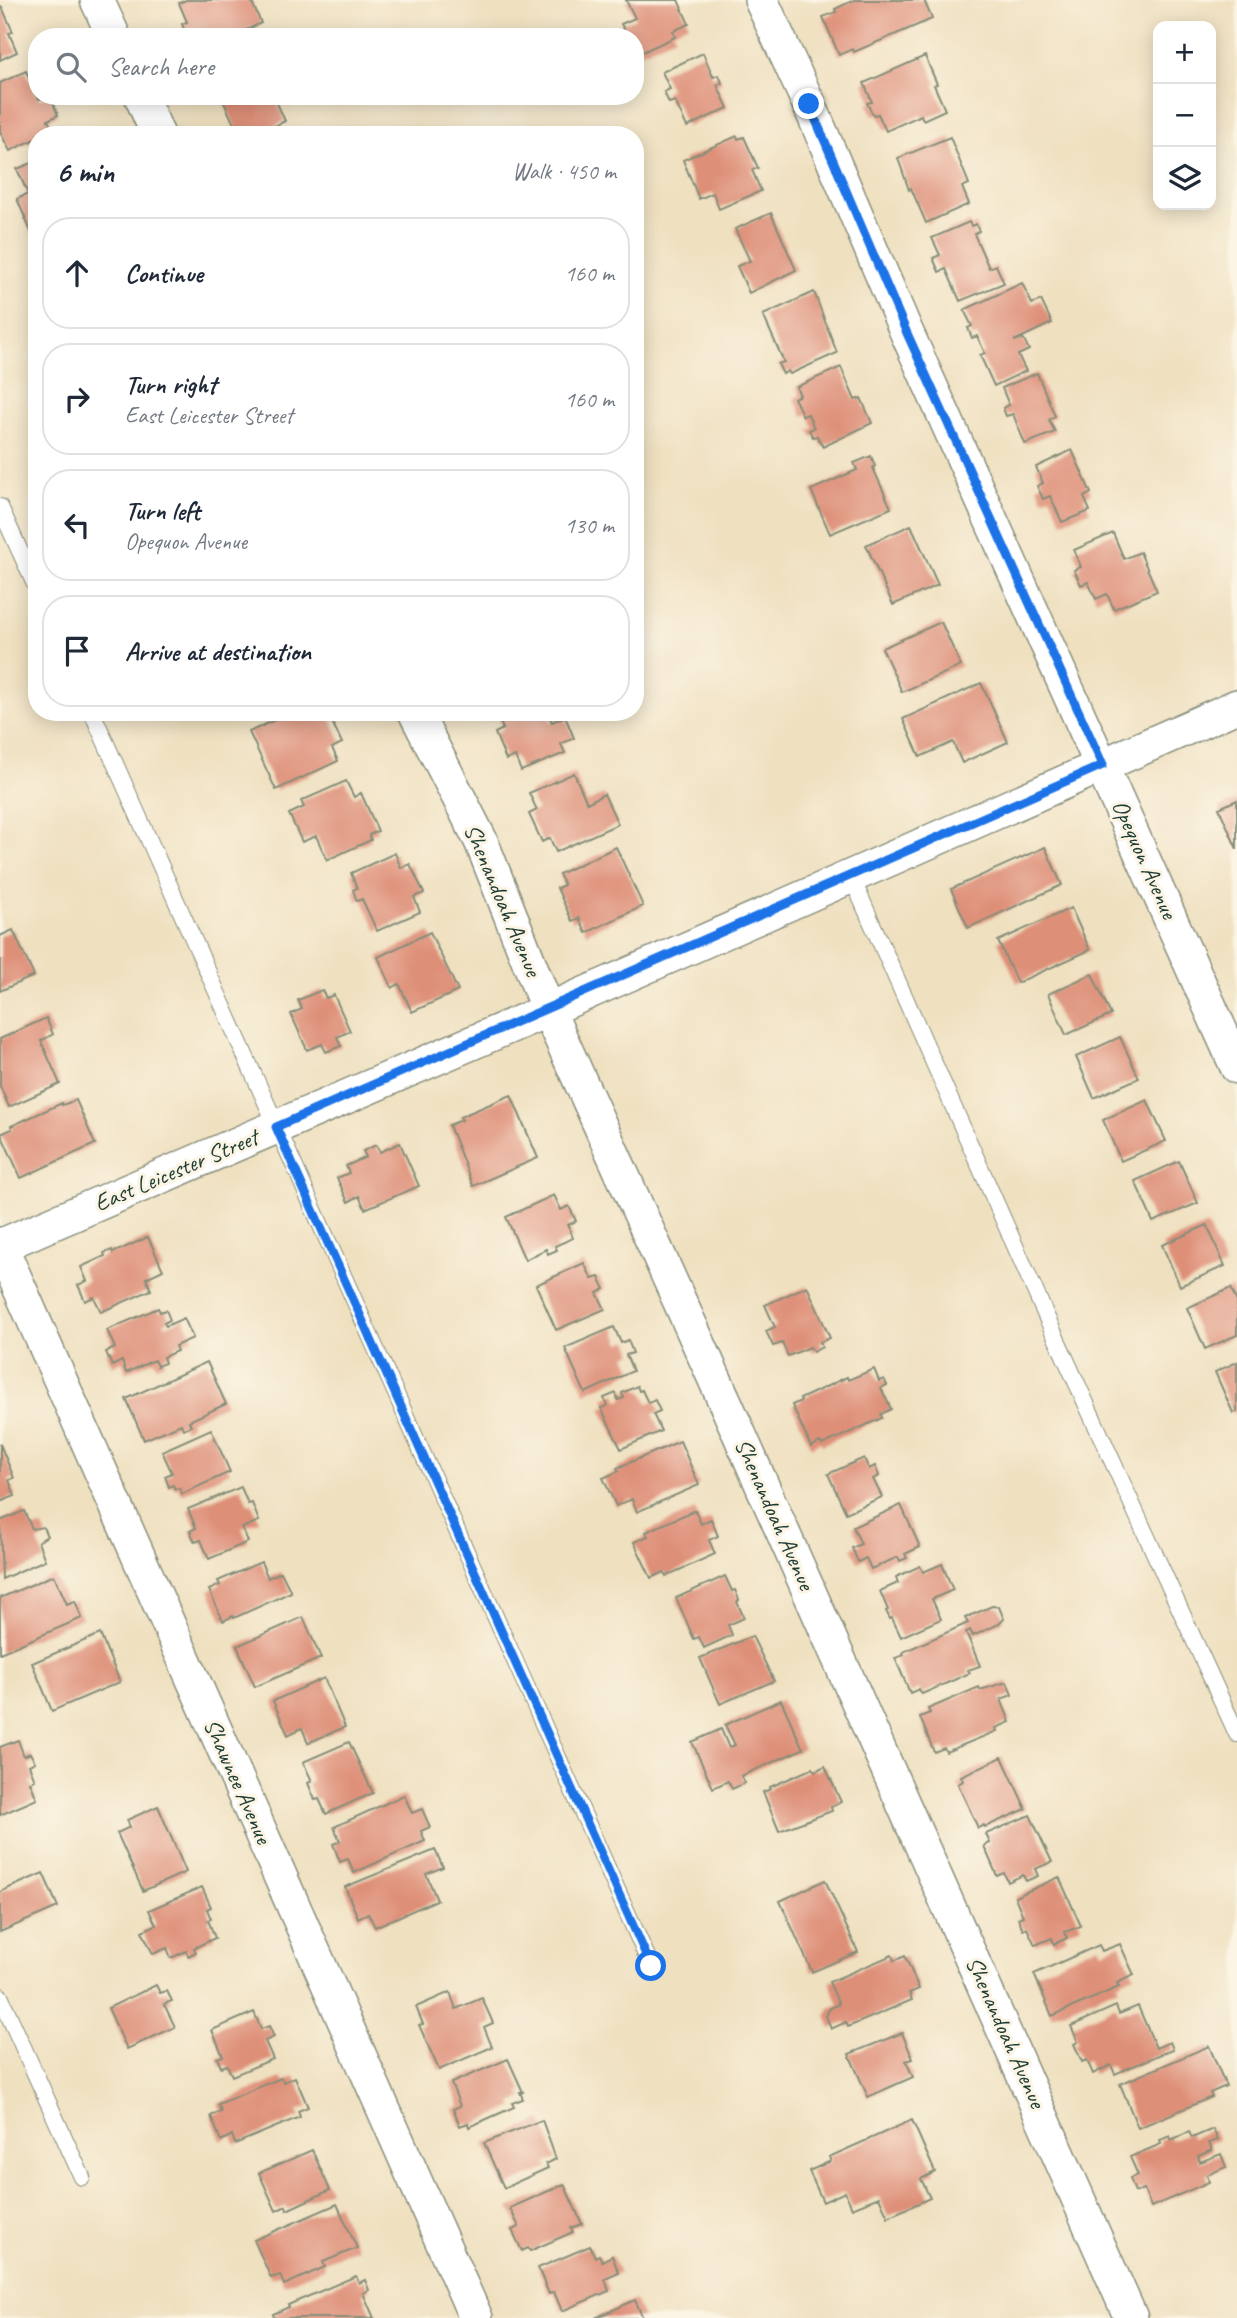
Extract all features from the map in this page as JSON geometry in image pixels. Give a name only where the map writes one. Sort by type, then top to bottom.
[{"type":"street","points":[[97,0],[110,28]]},
{"type":"street","name":"Opequon Avenue","points":[[761,0],[809,104],[906,331],[1237,1067]]},
{"type":"street","points":[[145,105],[154,126]]},
{"type":"street","name":"East Leicester Street","points":[[0,1245],[548,1010],[1237,706]]},
{"type":"street","name":"Shenandoah Avenue","points":[[420,721],[481,841],[548,1010],[1132,2318]]},
{"type":"street","name":"Shawnee Avenue","points":[[0,1245],[475,2318]]},
{"type":"lane","points":[[0,507],[28,569]]},
{"type":"lane","points":[[96,721],[651,1966]]},
{"type":"lane","points":[[850,876],[1047,1318],[1237,1734]]},
{"type":"lane","points":[[0,1996],[82,2177]]},
{"type":"building","points":[[186,0],[251,0],[261,23],[250,28],[184,28],[182,24],[187,22],[179,3]]},
{"type":"building","points":[[626,0],[678,0],[689,24],[673,31],[675,37],[644,51],[644,28],[623,28],[621,24],[635,18]]},
{"type":"building","points":[[854,0],[924,0],[932,19],[854,52],[853,49],[839,55],[823,17]]},
{"type":"building","points":[[2,7],[13,32],[9,33],[17,52],[0,60],[0,8]]},
{"type":"building","points":[[703,53],[713,77],[719,75],[722,83],[717,85],[728,108],[687,127],[675,101],[669,103],[664,92],[670,89],[662,72]]},
{"type":"building","points":[[925,56],[945,110],[923,120],[921,115],[886,131],[878,114],[873,115],[867,103],[872,102],[864,83]]},
{"type":"building","points":[[26,71],[28,105],[54,105],[58,115],[48,120],[51,126],[28,126],[28,142],[10,151],[0,132],[0,83]]},
{"type":"building","points":[[225,105],[278,105],[285,121],[275,126],[235,126]]},
{"type":"building","points":[[737,136],[738,139],[744,137],[758,168],[752,170],[761,191],[719,209],[713,193],[699,199],[683,160]]},
{"type":"building","points":[[950,137],[969,184],[962,187],[969,204],[926,223],[911,188],[909,190],[898,158]]},
{"type":"building","points":[[28,165],[28,194],[17,169]]},
{"type":"building","points":[[28,194],[28,225],[17,199]]},
{"type":"building","points":[[771,213],[796,270],[749,293],[737,266],[750,261],[735,229]]},
{"type":"building","points":[[969,222],[971,226],[976,224],[979,231],[974,234],[989,268],[996,265],[1004,283],[960,301],[946,269],[939,272],[933,258],[940,255],[932,238]]},
{"type":"building","points":[[1022,283],[1032,304],[1041,300],[1052,323],[1014,341],[1023,338],[1029,350],[1018,355],[1026,371],[994,386],[980,355],[985,353],[977,336],[972,338],[968,328],[972,326],[964,310]]},
{"type":"building","points":[[814,292],[837,353],[790,374],[788,371],[783,374],[778,364],[784,362],[763,315]]},
{"type":"building","points":[[841,367],[855,400],[861,398],[872,423],[823,447],[817,436],[813,437],[809,430],[814,428],[808,414],[803,416],[794,398],[800,395],[796,387]]},
{"type":"building","points":[[1037,373],[1055,416],[1049,420],[1055,432],[1025,444],[1013,414],[1006,416],[1003,408],[1009,405],[1002,388]]},
{"type":"building","points":[[1072,450],[1091,493],[1084,497],[1090,511],[1062,522],[1050,496],[1043,499],[1037,486],[1043,483],[1036,467]]},
{"type":"building","points":[[871,456],[875,466],[873,468],[891,508],[830,534],[811,490],[857,470],[854,463]]},
{"type":"building","points":[[911,525],[938,585],[893,605],[866,545]]},
{"type":"building","points":[[1113,533],[1124,559],[1140,552],[1157,591],[1114,609],[1107,594],[1096,599],[1088,582],[1081,585],[1074,570],[1081,567],[1074,550]]},
{"type":"building","points":[[941,622],[961,666],[902,692],[882,648]]},
{"type":"building","points":[[981,683],[1008,742],[962,763],[953,742],[920,757],[903,719]]},
{"type":"building","points":[[273,721],[332,721],[342,743],[332,748],[338,761],[276,790],[249,732]]},
{"type":"building","points":[[500,721],[567,721],[574,738],[561,744],[565,753],[521,771],[515,756],[506,760],[495,733],[503,729]]},
{"type":"building","points":[[574,773],[587,803],[604,794],[618,824],[556,852],[550,838],[542,842],[529,814],[537,810],[529,793]]},
{"type":"building","points":[[346,781],[354,797],[361,793],[378,831],[369,835],[371,840],[327,860],[316,836],[302,842],[289,814],[304,807],[301,801]]},
{"type":"building","points":[[1237,800],[1237,849],[1219,808]]},
{"type":"building","points":[[616,847],[643,906],[586,933],[579,918],[572,921],[557,888],[564,885],[559,874]]},
{"type":"building","points":[[1045,847],[1062,885],[968,928],[951,889]]},
{"type":"building","points":[[395,853],[401,868],[410,864],[424,893],[414,897],[420,912],[377,931],[362,899],[357,901],[353,890],[357,888],[351,873]]},
{"type":"building","points":[[1071,908],[1090,950],[1017,983],[998,941]]},
{"type":"building","points":[[13,930],[34,976],[0,991],[0,936]]},
{"type":"building","points":[[430,932],[458,991],[412,1012],[399,984],[392,988],[378,957]]},
{"type":"building","points":[[1092,974],[1111,1015],[1066,1035],[1048,994]]},
{"type":"building","points":[[322,990],[326,998],[334,995],[350,1031],[337,1037],[341,1046],[326,1052],[322,1044],[307,1050],[291,1014],[302,1009],[298,1000]]},
{"type":"building","points":[[46,1018],[53,1034],[41,1041],[60,1084],[9,1107],[0,1086],[0,1039]]},
{"type":"building","points":[[1120,1037],[1139,1078],[1094,1098],[1076,1057]]},
{"type":"building","points":[[511,1095],[538,1158],[473,1186],[449,1125],[462,1120],[460,1117]]},
{"type":"building","points":[[76,1100],[95,1144],[21,1178],[1,1134],[12,1129],[11,1126],[62,1103]]},
{"type":"building","points":[[1147,1100],[1166,1141],[1121,1161],[1103,1120]]},
{"type":"building","points":[[400,1143],[419,1186],[365,1209],[359,1196],[348,1202],[337,1178],[349,1173],[346,1166],[366,1157],[363,1151],[376,1145],[380,1152]]},
{"type":"building","points":[[1179,1161],[1198,1203],[1153,1222],[1135,1181]]},
{"type":"building","points":[[554,1195],[561,1210],[569,1206],[576,1221],[568,1225],[573,1238],[555,1246],[557,1250],[548,1254],[546,1249],[525,1260],[506,1217]]},
{"type":"building","points":[[1207,1225],[1225,1266],[1180,1286],[1162,1245]]},
{"type":"building","points":[[148,1237],[163,1270],[146,1278],[151,1290],[101,1312],[94,1297],[85,1301],[78,1285],[87,1281],[81,1267],[105,1256],[104,1253],[112,1250],[113,1253]]},
{"type":"building","points":[[584,1263],[592,1279],[599,1277],[605,1289],[597,1293],[605,1309],[556,1330],[536,1285]]},
{"type":"building","points":[[807,1286],[830,1338],[820,1342],[822,1347],[813,1352],[810,1347],[788,1356],[782,1343],[773,1346],[766,1331],[775,1327],[765,1305]]},
{"type":"building","points":[[1231,1288],[1237,1302],[1237,1335],[1205,1349],[1187,1308]]},
{"type":"building","points":[[158,1308],[160,1312],[166,1310],[170,1320],[164,1323],[166,1326],[184,1318],[193,1338],[175,1346],[177,1351],[163,1357],[165,1363],[157,1366],[154,1360],[126,1373],[122,1361],[112,1366],[106,1352],[115,1348],[107,1330]]},
{"type":"building","points":[[614,1327],[621,1343],[628,1340],[633,1353],[626,1355],[633,1371],[585,1393],[565,1348]]},
{"type":"building","points":[[207,1362],[226,1404],[189,1421],[191,1426],[183,1429],[181,1424],[144,1440],[126,1399]]},
{"type":"building","points":[[1237,1362],[1237,1412],[1233,1413],[1215,1372]]},
{"type":"building","points":[[874,1369],[879,1381],[884,1379],[887,1385],[881,1388],[891,1409],[881,1414],[882,1418],[822,1445],[820,1442],[811,1447],[792,1405],[847,1377],[848,1380]]},
{"type":"building","points":[[637,1386],[648,1403],[655,1400],[660,1411],[653,1414],[661,1431],[621,1449],[601,1408],[607,1406],[604,1398],[616,1393],[618,1400],[624,1398],[622,1393]]},
{"type":"building","points":[[211,1429],[230,1472],[182,1494],[179,1488],[175,1489],[173,1485],[169,1487],[165,1476],[172,1473],[162,1451]]},
{"type":"building","points":[[680,1441],[699,1485],[637,1512],[632,1499],[616,1506],[603,1478],[619,1471],[617,1468]]},
{"type":"building","points":[[0,1444],[14,1478],[9,1480],[15,1496],[0,1502]]},
{"type":"building","points":[[864,1458],[869,1469],[875,1466],[879,1476],[873,1479],[882,1497],[846,1513],[828,1474]]},
{"type":"building","points":[[241,1487],[248,1504],[252,1503],[259,1521],[242,1528],[248,1542],[209,1559],[201,1540],[195,1542],[190,1531],[196,1528],[188,1509]]},
{"type":"building","points":[[901,1505],[920,1547],[905,1554],[907,1558],[900,1561],[898,1557],[871,1569],[866,1558],[858,1562],[852,1548],[861,1544],[853,1527]]},
{"type":"building","points":[[695,1510],[701,1524],[711,1519],[718,1536],[709,1540],[715,1554],[666,1576],[664,1572],[651,1578],[634,1542],[648,1536],[646,1532]]},
{"type":"building","points":[[24,1511],[32,1529],[43,1527],[47,1536],[38,1542],[45,1560],[2,1579],[0,1521]]},
{"type":"building","points":[[261,1562],[268,1578],[281,1572],[291,1592],[223,1621],[209,1590],[220,1585],[218,1581]]},
{"type":"building","points":[[942,1564],[953,1590],[932,1599],[941,1619],[901,1637],[886,1611],[888,1610],[880,1591],[898,1583],[896,1577],[920,1566],[923,1572]]},
{"type":"building","points":[[54,1575],[67,1604],[75,1601],[82,1618],[0,1653],[0,1598]]},
{"type":"building","points":[[725,1576],[732,1591],[735,1590],[744,1618],[728,1625],[732,1635],[704,1648],[699,1637],[694,1639],[676,1598]]},
{"type":"building","points":[[992,1606],[999,1607],[1004,1619],[999,1624],[973,1636],[970,1630],[966,1632],[980,1666],[922,1694],[919,1689],[910,1693],[895,1658],[968,1623],[965,1618]]},
{"type":"building","points":[[303,1617],[321,1658],[255,1687],[237,1646]]},
{"type":"building","points":[[100,1634],[120,1682],[52,1711],[32,1663]]},
{"type":"building","points":[[752,1636],[774,1681],[720,1704],[700,1658]]},
{"type":"building","points":[[324,1678],[345,1727],[308,1743],[302,1728],[288,1735],[273,1701]]},
{"type":"building","points":[[1007,1682],[1012,1695],[1001,1699],[1010,1722],[996,1728],[997,1731],[946,1752],[944,1748],[934,1752],[920,1717],[930,1713],[928,1709],[979,1687],[980,1690]]},
{"type":"building","points":[[781,1700],[803,1749],[741,1776],[745,1783],[732,1789],[728,1781],[713,1788],[692,1742],[721,1729],[729,1748],[735,1745],[725,1725]]},
{"type":"building","points":[[18,1740],[24,1756],[30,1753],[35,1762],[29,1765],[35,1780],[30,1782],[37,1799],[0,1815],[0,1747]]},
{"type":"building","points":[[349,1742],[373,1793],[326,1814],[319,1799],[315,1800],[308,1783],[312,1781],[303,1762]]},
{"type":"building","points":[[1002,1757],[1026,1809],[978,1828],[958,1784],[963,1781],[961,1776]]},
{"type":"building","points":[[825,1766],[841,1802],[831,1807],[832,1811],[779,1831],[763,1792],[813,1768],[815,1771]]},
{"type":"building","points":[[404,1795],[412,1813],[422,1809],[430,1827],[421,1831],[425,1841],[354,1873],[348,1859],[340,1862],[333,1844],[340,1841],[334,1827]]},
{"type":"building","points":[[158,1806],[186,1872],[143,1891],[117,1833],[130,1827],[127,1820]]},
{"type":"building","points":[[1030,1815],[1052,1862],[1035,1869],[1038,1876],[1026,1881],[1023,1875],[1008,1882],[1004,1873],[997,1876],[984,1846],[990,1843],[986,1834]]},
{"type":"building","points":[[435,1850],[443,1867],[426,1874],[437,1900],[375,1927],[368,1913],[358,1918],[345,1887]]},
{"type":"building","points":[[43,1873],[58,1907],[0,1932],[0,1892]]},
{"type":"building","points":[[1059,1877],[1081,1926],[1065,1932],[1067,1938],[1054,1944],[1052,1938],[1035,1945],[1027,1928],[1023,1930],[1018,1918],[1023,1916],[1015,1897]]},
{"type":"building","points":[[825,1880],[858,1952],[812,1972],[780,1901]]},
{"type":"building","points":[[202,1887],[211,1907],[207,1909],[211,1919],[208,1920],[215,1938],[194,1948],[196,1952],[188,1956],[186,1951],[171,1958],[167,1948],[153,1954],[142,1931],[156,1925],[149,1910]]},
{"type":"building","points":[[1120,1944],[1134,1975],[1117,1983],[1119,1987],[1052,2016],[1034,1974],[1099,1945],[1102,1951]]},
{"type":"building","points":[[892,1955],[894,1961],[905,1956],[919,1989],[909,1993],[912,2000],[848,2027],[846,2022],[831,2029],[826,2016],[830,2008],[839,2004],[829,1982]]},
{"type":"building","points":[[156,1985],[160,1993],[167,1991],[172,2001],[164,2004],[175,2027],[127,2049],[108,2008]]},
{"type":"building","points":[[450,1992],[456,2009],[482,1998],[493,2023],[484,2027],[492,2047],[439,2070],[419,2025],[423,2024],[416,2007]]},
{"type":"building","points":[[1116,2006],[1119,2014],[1138,2006],[1156,2048],[1170,2042],[1173,2049],[1115,2074],[1111,2065],[1093,2074],[1087,2060],[1082,2062],[1074,2044],[1078,2042],[1071,2026]]},
{"type":"building","points":[[254,2012],[261,2029],[269,2026],[274,2037],[265,2041],[273,2059],[232,2076],[227,2065],[221,2067],[217,2058],[223,2056],[212,2030]]},
{"type":"building","points":[[902,2033],[913,2059],[906,2061],[913,2077],[868,2097],[849,2054]]},
{"type":"building","points":[[1209,2046],[1226,2086],[1210,2093],[1212,2097],[1138,2128],[1120,2084]]},
{"type":"building","points":[[508,2059],[523,2092],[520,2092],[523,2099],[512,2103],[514,2107],[469,2127],[468,2123],[460,2126],[453,2109],[460,2106],[451,2083]]},
{"type":"building","points":[[295,2077],[308,2107],[298,2111],[300,2117],[235,2144],[232,2135],[221,2141],[211,2116],[221,2111],[218,2104],[281,2078],[284,2082]]},
{"type":"building","points":[[542,2120],[556,2159],[546,2164],[548,2168],[504,2188],[484,2143]]},
{"type":"building","points":[[912,2120],[935,2172],[921,2179],[930,2198],[888,2217],[879,2197],[852,2208],[845,2192],[823,2202],[809,2171],[831,2161],[829,2157]]},
{"type":"building","points":[[1213,2129],[1218,2140],[1209,2143],[1212,2150],[1198,2156],[1200,2162],[1221,2154],[1226,2167],[1207,2175],[1209,2182],[1151,2207],[1144,2189],[1135,2192],[1130,2178],[1138,2175],[1130,2157],[1161,2144],[1160,2140],[1170,2136],[1171,2140],[1189,2132],[1192,2138]]},
{"type":"building","points":[[312,2150],[330,2190],[287,2210],[286,2206],[276,2211],[259,2173]]},
{"type":"building","points":[[564,2184],[582,2224],[571,2228],[573,2232],[530,2251],[528,2248],[522,2251],[512,2230],[519,2227],[510,2208]]},
{"type":"building","points":[[337,2204],[357,2248],[323,2262],[325,2267],[284,2285],[280,2275],[271,2278],[254,2240]]},
{"type":"building","points":[[590,2246],[595,2257],[599,2255],[602,2261],[612,2256],[619,2273],[605,2279],[609,2291],[562,2311],[554,2292],[549,2294],[538,2268]]},
{"type":"building","points":[[356,2276],[359,2283],[365,2280],[369,2290],[363,2293],[374,2318],[274,2318],[273,2314],[289,2307],[288,2305]]},
{"type":"building","points":[[635,2300],[643,2318],[595,2318]]},
{"type":"route","points":[[651,1966],[276,1127],[1103,765],[906,331],[809,104]]}]
